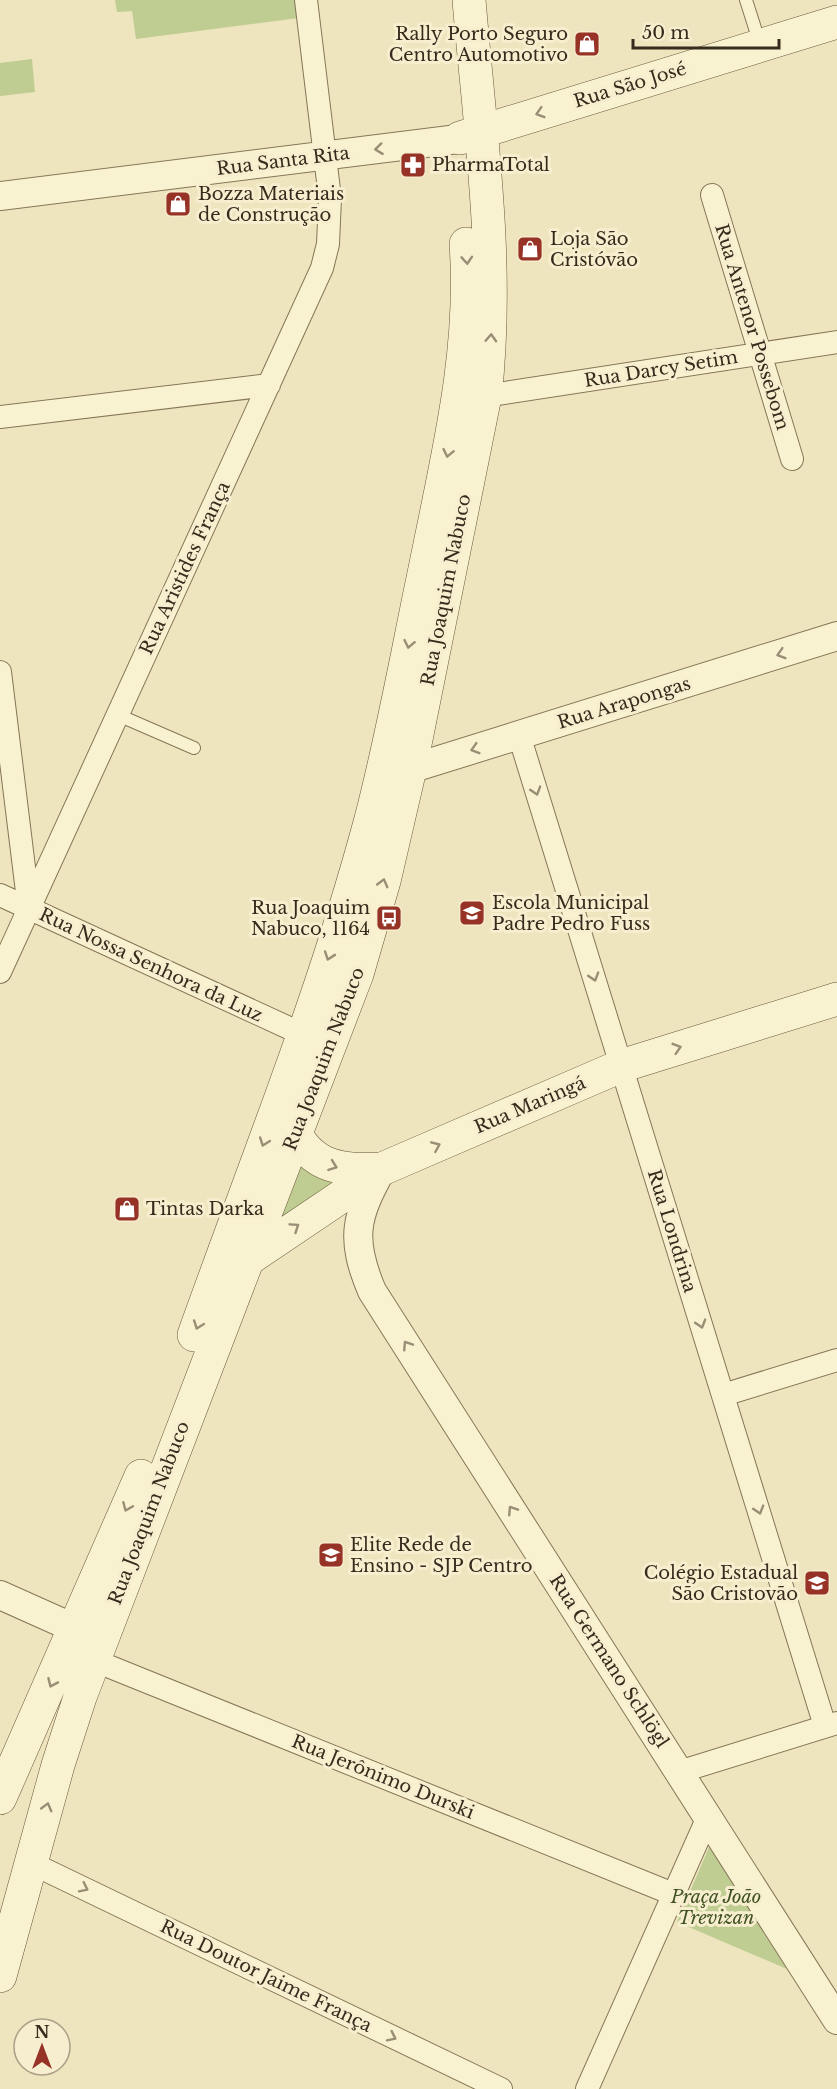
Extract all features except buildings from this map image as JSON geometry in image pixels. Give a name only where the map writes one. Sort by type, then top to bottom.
[{"type":"main road","name":"Rua Joaquim Nabuco","points":[[0,1798],[76,1629],[171,1401],[339,925],[396,774],[485,396],[491,308],[469,135],[447,0]]},
{"type":"main road","name":"Rua Joaquim Nabuco","points":[[0,1976],[6,1942],[67,1736],[93,1660],[357,974],[381,891],[396,774],[464,362],[468,272],[469,0]]},
{"type":"main road","name":"Rua São José","points":[[469,135],[837,22]]},
{"type":"main road","name":"Rua Maringá","points":[[247,1260],[382,1169],[621,1066],[837,999]]},
{"type":"main road","points":[[283,1087],[285,1112],[295,1136],[318,1159],[330,1166],[357,1171],[382,1169]]},
{"type":"street","name":"Rua Aristides França","points":[[0,972],[324,260],[330,224],[325,156],[306,0]]},
{"type":"street","name":"Rua Santa Rita","points":[[0,196],[325,156],[469,135]]},
{"type":"street","name":"Rua Antenor Possebom","points":[[712,195],[792,459]]},
{"type":"street","name":"Rua Darcy Setim","points":[[485,396],[837,342]]},
{"type":"street","points":[[0,417],[269,385]]},
{"type":"street","name":"Rua Arapongas","points":[[396,774],[837,636]]},
{"type":"street","points":[[0,672],[29,909]]},
{"type":"street","name":"Rua Londrina","points":[[519,735],[723,1395],[831,1725]]},
{"type":"street","name":"Rua Nossa Senhora da Luz","points":[[0,895],[302,1034]]},
{"type":"street","name":"Rua Germano Schlögl","points":[[382,1169],[364,1203],[358,1229],[362,1268],[372,1291],[837,2020]]},
{"type":"street","points":[[723,1395],[837,1360]]},
{"type":"street","points":[[0,1595],[76,1629]]},
{"type":"street","name":"Rua Jerônimo Durski","points":[[93,1660],[673,1894]]},
{"type":"street","points":[[679,1772],[831,1725]]},
{"type":"street","points":[[587,2089],[708,1817]]},
{"type":"street","name":"Rua Doutor Jaime França","points":[[31,1863],[501,2089]]},
{"type":"lane","points":[[746,0],[760,45]]},
{"type":"lane","points":[[118,715],[194,748]]},
{"type":"green space","points":[[115,0],[297,0],[299,18],[136,39],[132,11],[117,12]]},
{"type":"green space","points":[[32,59],[35,92],[0,96],[0,63]]},
{"type":"green space","points":[[304,1158],[344,1185],[278,1227]]},
{"type":"green space","name":"Praça João Trevizan","points":[[710,1845],[794,1972],[677,1922]]},
{"type":"place","name":"Rally Porto Seguro Centro Automotivo","points":[[587,44]]},
{"type":"place","name":"PharmaTotal","points":[[413,165]]},
{"type":"place","name":"Bozza Materiais de Construção","points":[[178,204]]},
{"type":"place","name":"Loja São Cristóvão","points":[[530,249]]},
{"type":"place","name":"Escola Municipal Padre Pedro Fuss","points":[[472,913]]},
{"type":"place","name":"Rua Joaquim Nabuco, 1164","points":[[389,918]]},
{"type":"place","name":"Tintas Darka","points":[[127,1209]]},
{"type":"place","name":"Elite Rede de Ensino - SJP Centro","points":[[331,1555]]},
{"type":"place","name":"Colégio Estadual São Cristovão","points":[[817,1583]]}]
